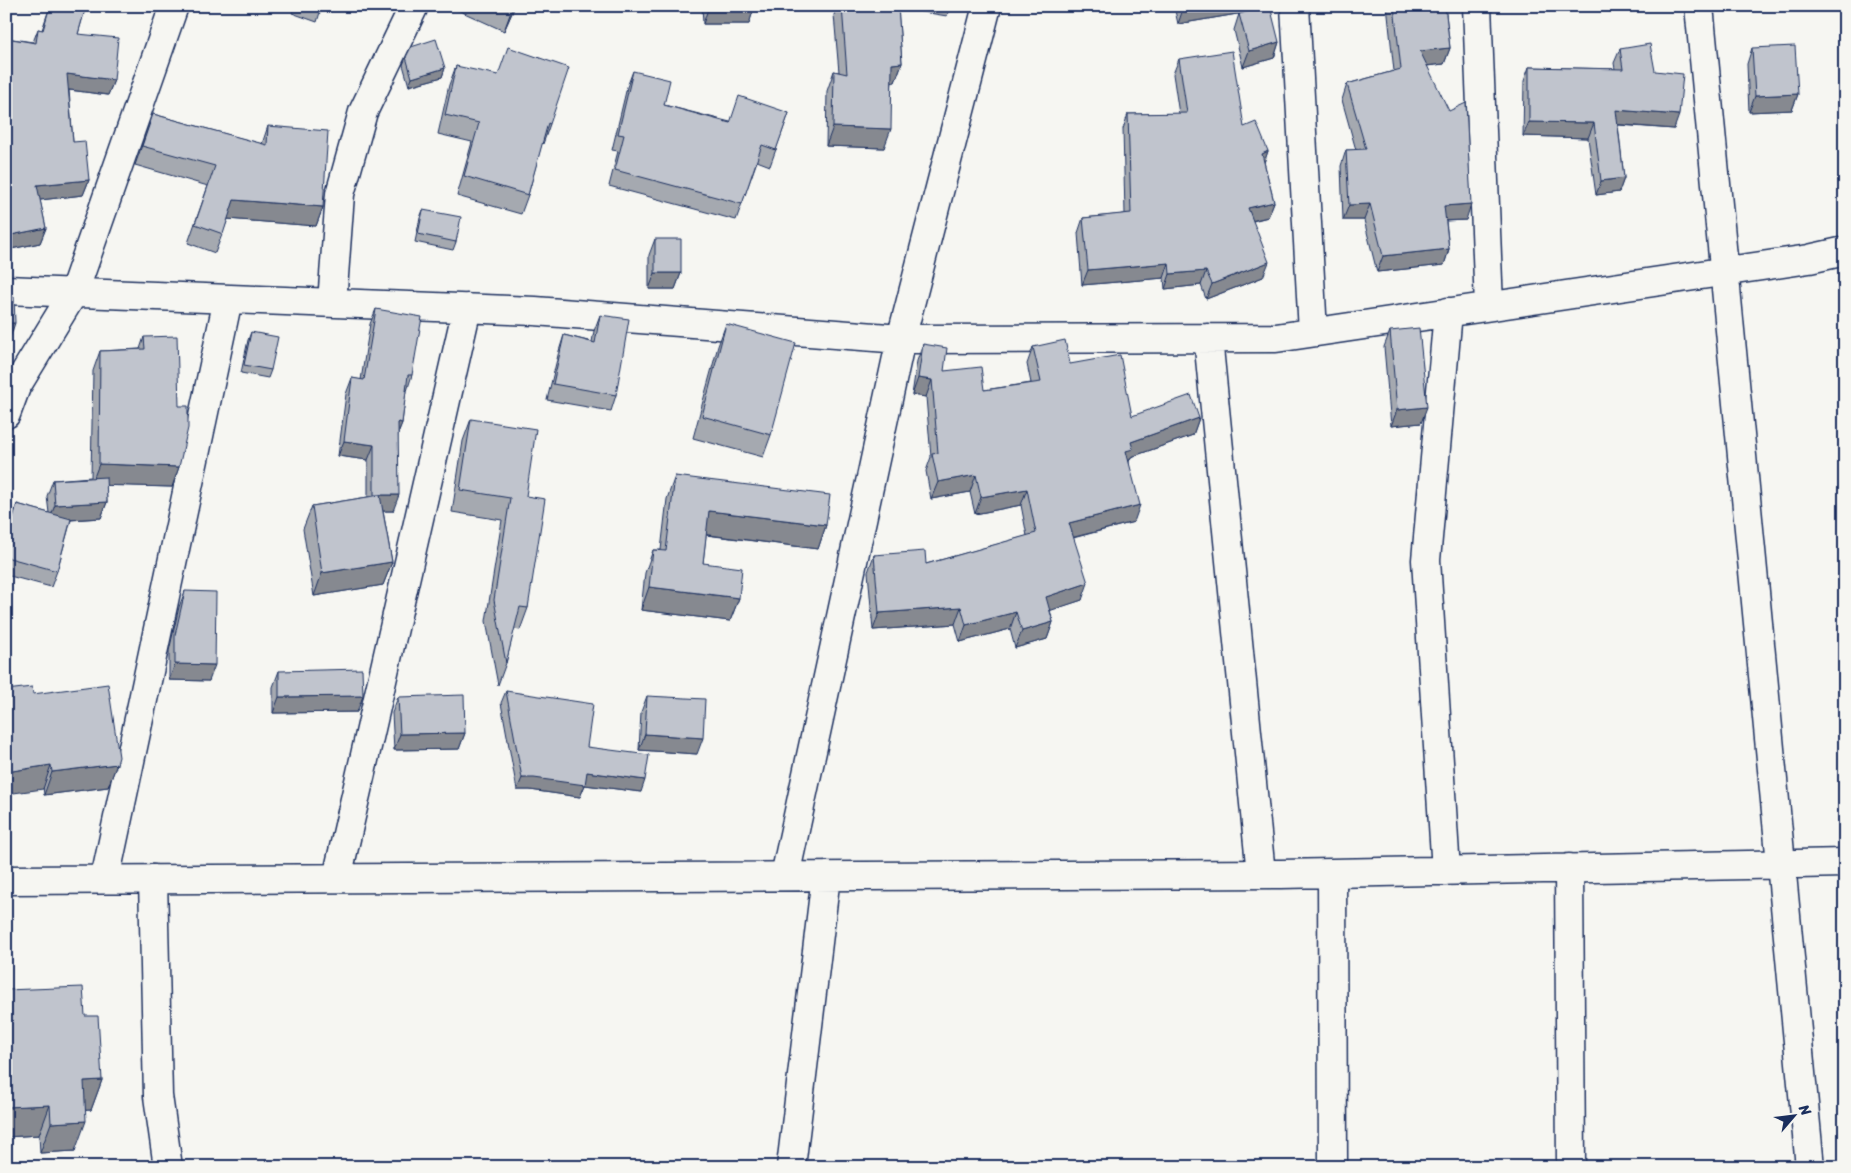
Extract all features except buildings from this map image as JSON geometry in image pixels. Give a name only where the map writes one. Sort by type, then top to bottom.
[{"type":"street","points":[[6,414],[16,387],[74,292],[174,6]]},
{"type":"street","points":[[332,303],[340,194],[352,148],[363,112],[414,6]]},
{"type":"street","points":[[785,876],[901,339],[986,6]]},
{"type":"street","points":[[1294,6],[1313,332]]},
{"type":"street","points":[[1477,6],[1490,306]]},
{"type":"street","points":[[1699,6],[1726,271],[1779,864],[1810,1167]]},
{"type":"street","points":[[6,290],[534,311],[901,339],[1276,338],[1809,259],[1845,251]]},
{"type":"street","points":[[105,879],[228,299]]},
{"type":"street","points":[[337,878],[467,308]]},
{"type":"street","points":[[1446,871],[1426,560],[1448,312]]},
{"type":"street","points":[[1208,338],[1261,874]]},
{"type":"street","points":[[6,880],[1261,874],[1845,863]]},
{"type":"street","points":[[1569,868],[1572,1167]]},
{"type":"street","points":[[1332,873],[1333,1167]]},
{"type":"street","points":[[791,1167],[826,876]]},
{"type":"street","points":[[153,879],[158,1096],[168,1167]]}]
